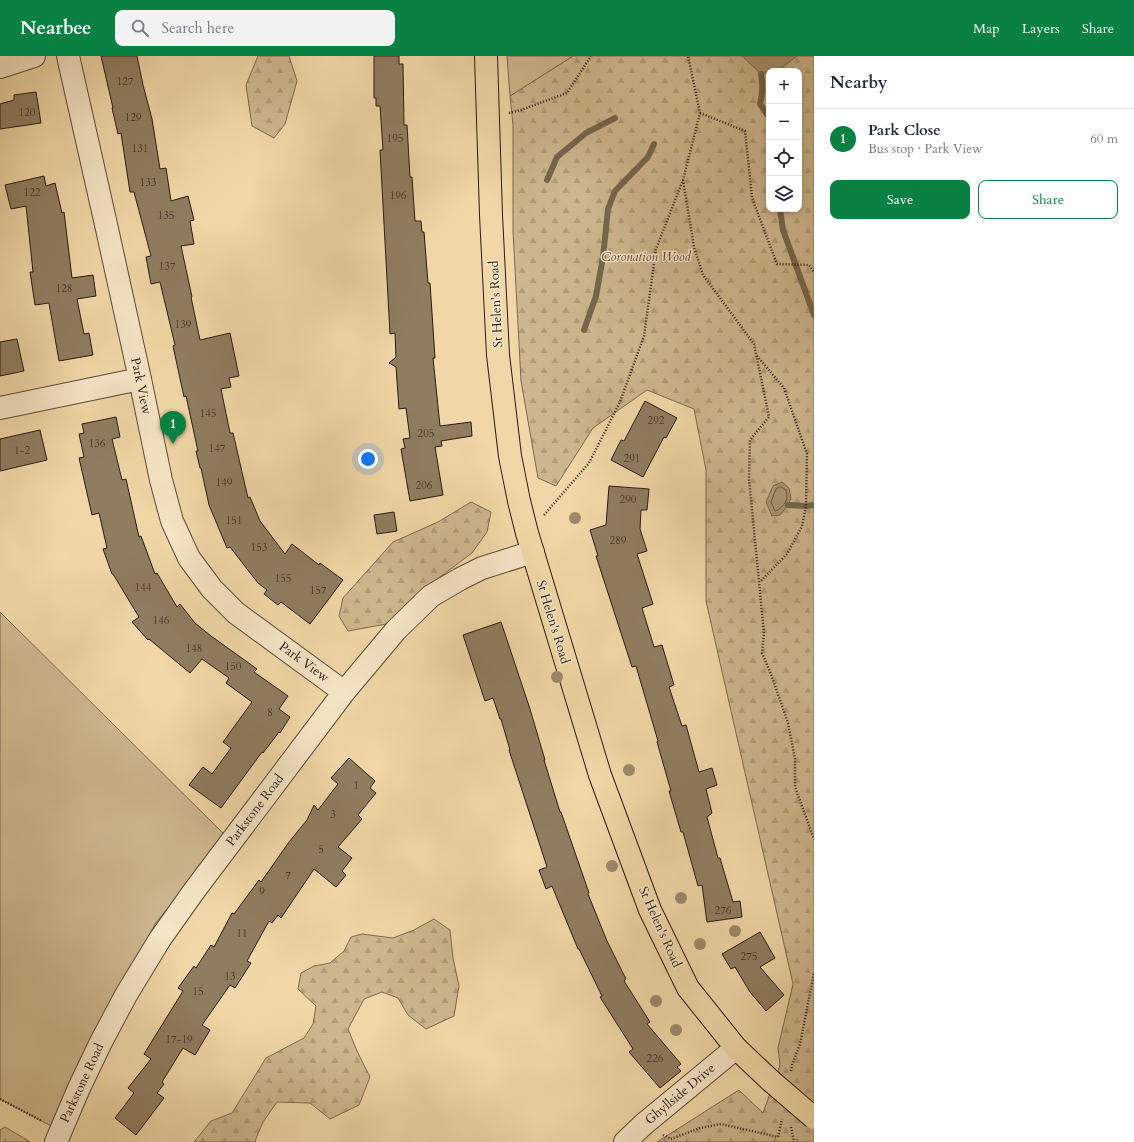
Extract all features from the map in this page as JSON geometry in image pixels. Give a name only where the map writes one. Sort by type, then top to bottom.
[{"type":"main road","name":"St Helen's Road","points":[[486,56],[498,355],[510,456],[519,501],[530,543],[600,775],[650,910],[688,988],[736,1048],[814,1118]]},
{"type":"street","points":[[0,67],[34,56]]},
{"type":"street","name":"Park View","points":[[68,56],[161,480],[172,521],[189,558],[212,589],[236,613],[344,692]]},
{"type":"street","points":[[0,408],[140,379]]},
{"type":"street","name":"Parkstone Road","points":[[58,1137],[100,1042],[160,939],[194,891],[344,692],[396,630],[431,596],[460,579],[530,543]]},
{"type":"street","name":"Ghyllside Drive","points":[[625,1142],[644,1124],[736,1048]]},
{"type":"path","points":[[521,110],[567,93],[591,56]]},
{"type":"path","points":[[530,543],[589,463],[620,402],[644,336],[656,250],[684,180],[700,113],[688,56]]},
{"type":"path","points":[[700,113],[745,131],[752,198],[777,264],[809,265],[814,272]]},
{"type":"path","points":[[684,180],[694,247],[703,275],[754,344],[757,356],[769,417],[750,440],[749,479],[764,633],[762,653],[788,723],[795,759],[795,787],[814,839]]},
{"type":"path","points":[[757,356],[784,388],[807,454],[806,506],[802,526],[787,554],[759,582]]},
{"type":"path","points":[[790,1072],[800,1044],[814,974]]},
{"type":"path","points":[[0,1099],[53,1127],[58,1137]]},
{"type":"path","points":[[644,1124],[671,1139],[700,1128],[721,1124],[778,1137],[783,1114]]},
{"type":"path","points":[[791,1127],[794,1142]]},
{"type":"green space","points":[[258,56],[289,56],[297,81],[285,124],[274,138],[252,126],[246,85]]},
{"type":"green space","points":[[507,56],[573,56],[510,96]]},
{"type":"green space","name":"Coronation Wood","points":[[573,56],[814,56],[814,1142],[657,1142],[739,1090],[763,1113],[780,1065],[778,1048],[793,984],[706,601],[706,470],[694,409],[647,390],[593,428],[556,486],[538,478],[521,381],[513,231],[513,125],[510,96]]},
{"type":"green space","points":[[471,502],[491,512],[487,532],[472,553],[432,583],[392,623],[348,631],[339,616],[343,598],[393,542],[438,522]]},
{"type":"green space","points":[[0,612],[226,836],[155,924],[53,1127],[0,1099]]},
{"type":"green space","points":[[434,919],[450,930],[453,958],[459,986],[454,1016],[426,1029],[408,1015],[398,998],[382,992],[364,999],[348,1029],[370,1077],[359,1105],[330,1119],[310,1103],[277,1102],[263,1122],[255,1141],[256,1142],[194,1142],[211,1121],[232,1113],[266,1058],[304,1038],[313,1024],[316,1006],[298,989],[301,973],[314,966],[330,963],[344,951],[351,937],[362,934],[393,938],[414,930]]},
{"type":"green space","points":[[5,1127],[29,1142],[0,1142],[0,1130]]},
{"type":"water","points":[[742,56],[797,56],[782,68],[766,68],[766,73],[761,74]]},
{"type":"water","points":[[782,482],[789,488],[791,498],[788,505],[780,515],[772,516],[766,502],[773,486]]},
{"type":"building","points":[[101,56],[137,56],[152,119],[160,169],[166,168],[171,201],[188,196],[194,220],[190,221],[194,244],[181,246],[191,297],[200,340],[230,333],[239,376],[229,378],[231,387],[221,389],[230,433],[233,433],[248,498],[250,497],[260,521],[285,554],[292,544],[319,565],[320,563],[343,580],[310,624],[281,602],[278,605],[264,594],[267,590],[258,583],[230,547],[227,548],[209,505],[196,451],[198,451],[186,396],[184,397],[173,346],[175,345],[160,282],[151,284],[146,257],[151,256],[134,192],[130,192],[121,133],[118,134]]},
{"type":"building","points":[[374,56],[399,56],[399,64],[403,64],[404,125],[407,125],[410,177],[412,177],[415,221],[421,221],[422,232],[424,232],[428,283],[430,283],[435,358],[433,358],[440,426],[471,422],[472,436],[441,441],[442,446],[435,447],[443,495],[410,501],[401,449],[405,448],[403,439],[410,438],[406,408],[399,409],[396,367],[389,363],[396,357],[395,333],[390,334],[380,150],[383,150],[380,106],[376,106],[376,98],[374,98]]},
{"type":"building","points":[[36,92],[41,123],[0,129],[0,104],[14,100],[14,95]]},
{"type":"building","points":[[44,176],[46,186],[55,183],[62,213],[64,212],[72,278],[93,275],[96,296],[77,299],[84,334],[89,333],[93,355],[59,361],[49,303],[35,305],[30,272],[33,272],[26,206],[11,209],[5,185]]},
{"type":"building","points":[[17,339],[24,371],[0,376],[0,342]]},
{"type":"building","points":[[645,401],[677,418],[666,438],[664,437],[643,477],[611,460],[621,440],[624,441]]},
{"type":"building","points":[[116,417],[120,437],[112,439],[122,480],[126,479],[139,537],[141,536],[155,574],[157,573],[177,607],[180,604],[195,623],[257,669],[254,672],[288,696],[279,709],[290,717],[280,733],[279,732],[263,753],[262,752],[221,808],[189,785],[203,767],[212,774],[231,748],[223,742],[252,702],[226,683],[229,678],[202,659],[190,673],[149,639],[148,640],[132,622],[139,617],[112,574],[103,549],[107,548],[99,513],[92,515],[79,458],[84,457],[79,434],[84,433],[82,424]]},
{"type":"building","points":[[40,430],[47,460],[0,471],[0,439]]},
{"type":"building","points":[[609,486],[649,489],[647,510],[641,510],[640,529],[647,551],[637,554],[653,604],[642,608],[654,647],[662,645],[674,685],[669,687],[682,726],[686,725],[699,772],[712,768],[717,785],[706,789],[712,813],[707,817],[718,858],[720,858],[733,902],[740,901],[742,917],[707,922],[702,885],[698,886],[683,832],[681,832],[669,791],[671,791],[657,742],[658,741],[636,666],[632,667],[596,556],[598,556],[590,530],[606,525]]},
{"type":"building","points":[[394,512],[397,531],[377,534],[374,515]]},
{"type":"building","points":[[501,622],[530,709],[560,812],[589,893],[588,894],[607,941],[626,979],[624,981],[650,1022],[647,1024],[681,1064],[677,1067],[681,1071],[660,1088],[629,1052],[633,1049],[600,997],[602,996],[578,949],[552,886],[546,889],[539,870],[547,867],[509,750],[501,719],[493,698],[485,701],[463,635]]},
{"type":"building","points":[[349,758],[375,781],[370,788],[376,793],[358,815],[362,819],[338,847],[352,858],[342,871],[346,875],[336,887],[314,869],[281,918],[278,915],[272,923],[269,921],[247,961],[251,963],[235,988],[230,985],[202,1025],[210,1030],[195,1055],[183,1048],[162,1082],[164,1084],[157,1093],[164,1098],[136,1135],[115,1118],[134,1093],[128,1088],[151,1059],[144,1054],[183,991],[178,988],[194,966],[196,968],[211,945],[214,947],[232,913],[234,914],[259,880],[261,882],[289,842],[307,820],[314,805],[318,810],[338,784],[331,778]]},
{"type":"building","points":[[760,932],[775,958],[760,967],[784,995],[766,1011],[750,992],[735,967],[731,969],[722,954]]},
{"type":"waterway","points":[[761,74],[762,96],[760,104],[766,113]]},
{"type":"waterway","points":[[547,180],[557,157],[586,133],[615,118]]},
{"type":"waterway","points":[[584,330],[596,296],[603,257],[608,209],[615,191],[648,157],[654,144]]},
{"type":"waterway","points":[[780,212],[783,230],[814,315]]},
{"type":"waterway","points":[[788,505],[814,505]]},
{"type":"place","name":"Park Close","points":[[173,444]]}]
